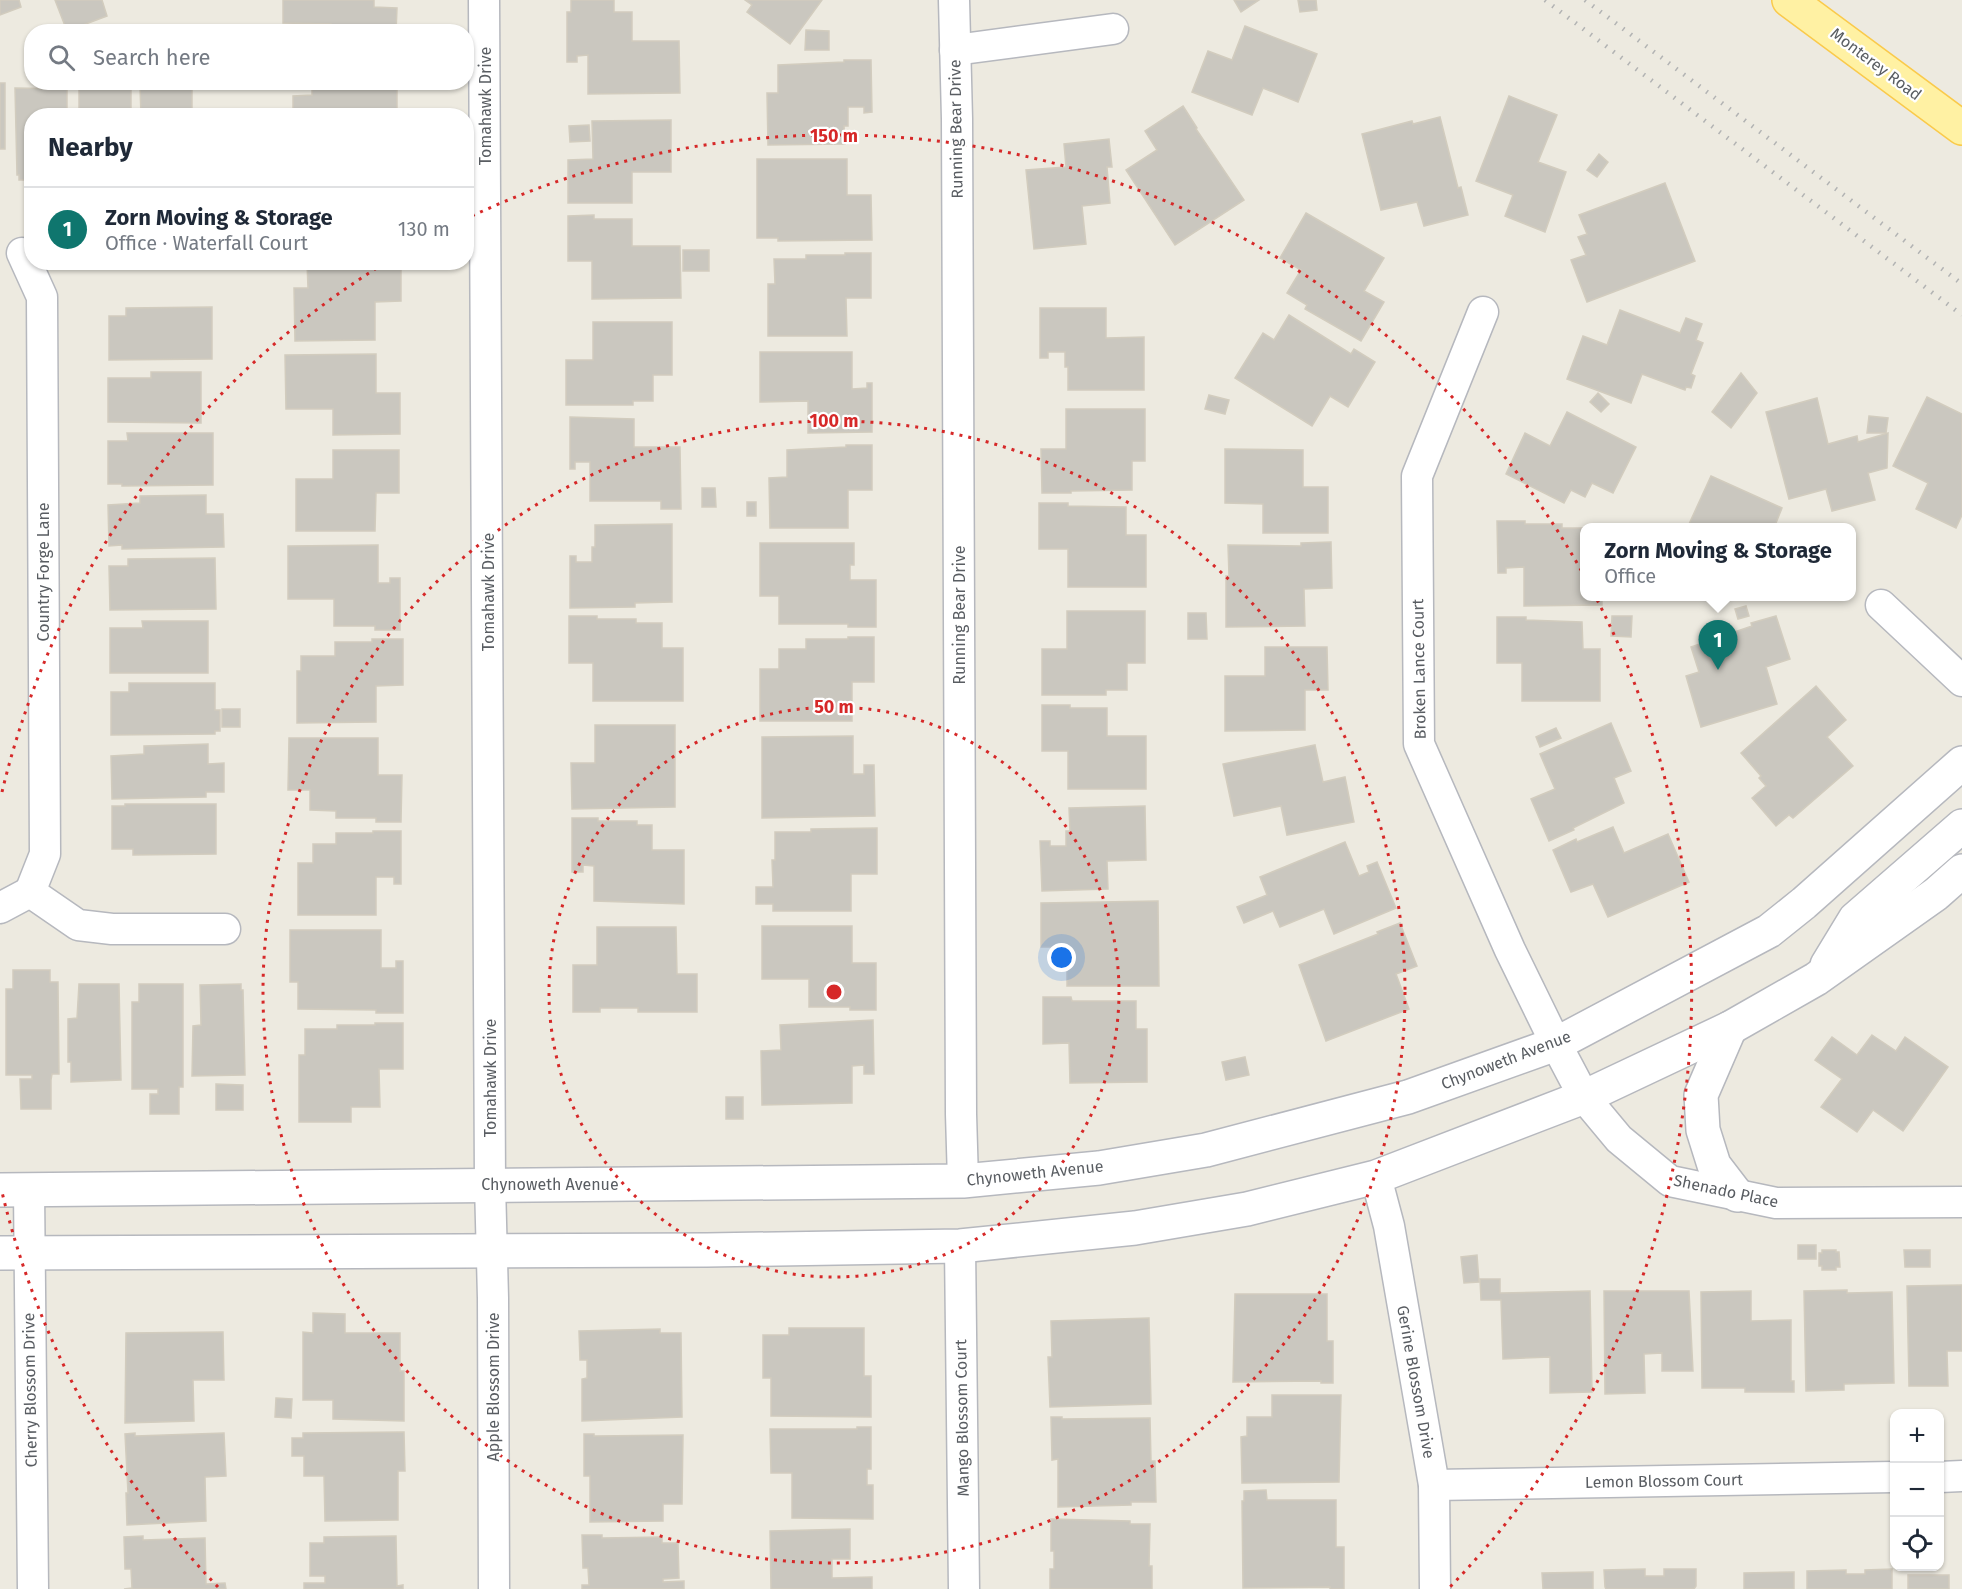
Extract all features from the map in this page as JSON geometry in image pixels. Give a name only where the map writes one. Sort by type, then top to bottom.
[{"type":"main road","name":"Monterey Road","points":[[1790,0],[1962,128]]},
{"type":"street","name":"Tomahawk Drive","points":[[484,0],[490,1184]]},
{"type":"street","name":"Running Bear Drive","points":[[954,0],[963,1181]]},
{"type":"street","name":"Running Bear Drive","points":[[955,50],[1113,29]]},
{"type":"street","name":"Country Forge Lane","points":[[28,270],[42,297],[45,854],[30,892]]},
{"type":"street","name":"Broken Lance Court","points":[[1483,312],[1418,476],[1419,744],[1510,950],[1556,1044]]},
{"type":"street","points":[[1881,605],[1962,681]]},
{"type":"street","name":"Chynoweth Avenue","points":[[14,1190],[963,1181],[1099,1168],[1206,1150],[1408,1097],[1556,1044],[1769,931],[1804,903],[1962,763]]},
{"type":"street","points":[[1816,979],[1830,962],[1841,939],[1855,919],[1962,826]]},
{"type":"street","points":[[14,1252],[960,1246],[1146,1226],[1247,1209],[1376,1178],[1584,1097],[1730,1028],[1816,979],[1936,894],[1962,871]]},
{"type":"street","points":[[0,908],[30,892],[78,925],[112,929],[225,928]]},
{"type":"street","points":[[1730,1028],[1701,1095],[1703,1130],[1714,1165],[1737,1195]]},
{"type":"street","name":"Shenado Place","points":[[1556,1044],[1584,1097],[1619,1139],[1670,1181],[1776,1203],[1962,1202]]},
{"type":"street","name":"Gerine Blossom Drive","points":[[1376,1178],[1389,1226],[1434,1485],[1435,1589]]},
{"type":"street","name":"Apple Blossom Drive","points":[[490,1184],[494,1589]]},
{"type":"street","name":"Cherry Blossom Drive","points":[[14,1190],[14,1252],[33,1589]]},
{"type":"street","name":"Mango Blossom Court","points":[[960,1246],[964,1589]]},
{"type":"street","points":[[1944,1477],[1962,1476]]},
{"type":"street","name":"Lemon Blossom Court","points":[[1434,1485],[1890,1477]]},
{"type":"building","points":[[0,0],[19,0],[21,7],[0,15]]},
{"type":"building","points":[[55,0],[102,0],[107,16],[86,24],[64,24]]},
{"type":"building","points":[[283,0],[374,0],[374,7],[397,8],[396,24],[283,23]]},
{"type":"building","points":[[571,0],[614,0],[614,12],[632,12],[632,41],[679,41],[680,93],[588,94],[588,55],[577,56],[577,62],[567,62],[567,12],[571,12]]},
{"type":"building","points":[[745,0],[822,0],[790,44],[747,12],[752,5]]},
{"type":"building","points":[[1234,0],[1259,0],[1241,12]]},
{"type":"building","points":[[1298,0],[1316,0],[1317,10],[1300,12]]},
{"type":"building","points":[[1245,26],[1317,54],[1298,102],[1263,88],[1252,115],[1192,92],[1208,51],[1232,60]]},
{"type":"building","points":[[806,30],[829,31],[829,50],[805,50]]},
{"type":"building","points":[[844,60],[871,60],[872,112],[864,113],[864,107],[848,107],[848,126],[844,126],[845,144],[768,145],[767,93],[778,93],[778,65],[844,62]]},
{"type":"building","points":[[0,83],[5,83],[5,149],[0,149]]},
{"type":"building","points":[[15,88],[67,90],[67,108],[24,108],[24,180],[19,180],[19,175],[17,175]]},
{"type":"building","points":[[79,90],[131,90],[131,108],[79,108]]},
{"type":"building","points":[[140,90],[192,90],[192,108],[141,108]]},
{"type":"building","points":[[312,90],[397,90],[397,108],[293,108],[293,96],[312,95]]},
{"type":"building","points":[[1509,96],[1557,115],[1538,162],[1566,172],[1545,232],[1505,216],[1513,195],[1476,181]]},
{"type":"building","points":[[1183,106],[1244,200],[1175,245],[1126,170],[1157,150],[1145,131]]},
{"type":"building","points":[[1440,117],[1458,188],[1461,187],[1468,215],[1424,226],[1417,202],[1381,210],[1362,134],[1412,121],[1413,124]]},
{"type":"building","points":[[671,120],[671,172],[632,172],[632,203],[568,203],[568,160],[593,159],[592,121]]},
{"type":"building","points":[[589,125],[590,141],[570,142],[569,126]]},
{"type":"building","points":[[1109,139],[1112,167],[1107,167],[1110,203],[1082,206],[1086,244],[1034,249],[1026,170],[1066,167],[1064,144]]},
{"type":"building","points":[[1599,154],[1608,162],[1597,177],[1587,170]]},
{"type":"building","points":[[757,159],[847,159],[847,195],[871,195],[872,240],[778,241],[778,238],[757,238]]},
{"type":"building","points":[[1665,183],[1695,261],[1587,302],[1571,260],[1586,255],[1578,237],[1587,234],[1579,215]]},
{"type":"building","points":[[1306,213],[1384,258],[1364,291],[1384,302],[1361,341],[1305,309],[1307,305],[1287,293],[1301,270],[1280,258]]},
{"type":"building","points":[[594,215],[594,219],[632,219],[632,246],[680,246],[681,298],[592,299],[592,261],[568,261],[568,216]]},
{"type":"building","points":[[683,250],[709,250],[709,271],[683,271]]},
{"type":"building","points":[[845,253],[871,253],[871,298],[846,298],[847,336],[768,336],[768,284],[775,284],[774,259],[806,259],[806,255],[845,255]]},
{"type":"building","points":[[307,270],[401,270],[401,301],[375,302],[375,340],[295,341],[294,288],[308,288]]},
{"type":"building","points":[[212,307],[212,359],[109,360],[109,316],[126,316],[126,308]]},
{"type":"building","points":[[1040,308],[1106,308],[1106,338],[1144,337],[1144,390],[1068,390],[1068,367],[1065,367],[1065,352],[1048,352],[1048,358],[1040,358]]},
{"type":"building","points":[[1620,310],[1680,333],[1686,318],[1702,324],[1696,340],[1703,343],[1691,374],[1695,376],[1691,388],[1686,387],[1685,390],[1642,374],[1631,403],[1567,379],[1583,336],[1607,345]]},
{"type":"building","points":[[1289,315],[1351,354],[1354,349],[1375,362],[1348,407],[1330,396],[1312,426],[1235,378],[1263,333],[1274,340]]},
{"type":"building","points":[[593,322],[672,322],[672,375],[653,375],[653,401],[633,401],[633,405],[566,405],[566,360],[593,360]]},
{"type":"building","points":[[760,352],[852,352],[852,389],[867,388],[867,383],[872,383],[872,432],[808,433],[808,401],[760,402]]},
{"type":"building","points":[[376,354],[376,393],[400,393],[400,434],[333,435],[333,409],[286,409],[285,355]]},
{"type":"building","points":[[151,372],[201,372],[201,423],[108,422],[108,378],[151,378]]},
{"type":"building","points":[[1741,373],[1757,393],[1731,428],[1712,412]]},
{"type":"building","points":[[1598,393],[1609,404],[1601,412],[1590,402]]},
{"type":"building","points":[[1209,395],[1229,400],[1225,414],[1205,409]]},
{"type":"building","points":[[1927,397],[1962,414],[1962,515],[1956,528],[1916,509],[1928,483],[1893,466]]},
{"type":"building","points":[[1817,398],[1828,444],[1857,436],[1858,442],[1888,433],[1887,468],[1868,473],[1875,500],[1832,511],[1826,489],[1789,499],[1766,412]]},
{"type":"building","points":[[1066,409],[1145,409],[1145,461],[1132,461],[1132,490],[1042,493],[1041,449],[1066,449]]},
{"type":"building","points":[[1567,412],[1636,447],[1613,493],[1592,483],[1585,497],[1571,490],[1564,503],[1506,474],[1525,433],[1550,446]]},
{"type":"building","points":[[1869,416],[1888,418],[1886,433],[1867,433]]},
{"type":"building","points":[[570,417],[634,419],[634,447],[680,447],[681,509],[661,509],[661,501],[590,501],[590,462],[575,462],[575,469],[570,469]]},
{"type":"building","points":[[127,433],[213,433],[213,485],[122,486],[122,484],[108,484],[108,441],[128,441]]},
{"type":"building","points":[[846,445],[872,445],[872,490],[848,490],[848,528],[770,528],[769,478],[787,477],[787,450],[846,447]]},
{"type":"building","points":[[1225,449],[1303,450],[1303,487],[1328,487],[1328,533],[1263,533],[1263,504],[1225,503]]},
{"type":"building","points":[[333,450],[399,450],[399,493],[376,493],[375,531],[296,531],[296,479],[333,479]]},
{"type":"building","points":[[1711,476],[1782,508],[1776,523],[1689,523]]},
{"type":"building","points":[[702,488],[715,488],[716,507],[702,507]]},
{"type":"building","points":[[206,495],[206,514],[223,514],[224,547],[122,549],[122,545],[109,546],[108,505],[140,503],[140,496]]},
{"type":"building","points":[[747,502],[756,502],[756,516],[747,516]]},
{"type":"building","points":[[1039,503],[1126,507],[1126,535],[1146,535],[1146,587],[1068,587],[1068,549],[1039,549]]},
{"type":"building","points":[[1497,521],[1562,524],[1562,528],[1580,528],[1580,601],[1602,601],[1602,605],[1524,606],[1524,567],[1506,568],[1506,573],[1498,573]]},
{"type":"building","points":[[672,524],[672,602],[635,603],[635,607],[570,608],[570,556],[576,556],[576,562],[592,562],[595,525]]},
{"type":"building","points":[[1331,542],[1332,588],[1304,589],[1305,626],[1226,627],[1228,545],[1301,546],[1301,543]]},
{"type":"building","points":[[760,543],[854,543],[854,565],[850,565],[850,580],[876,580],[876,627],[848,627],[848,624],[779,624],[779,596],[760,596]]},
{"type":"building","points":[[378,545],[378,583],[390,583],[390,578],[400,578],[400,630],[375,630],[375,626],[334,626],[334,599],[288,599],[288,546]]},
{"type":"building","points":[[215,558],[216,609],[110,610],[109,566],[128,566],[128,559]]},
{"type":"building","points":[[1746,606],[1749,616],[1738,619],[1735,609]]},
{"type":"building","points":[[1067,611],[1145,611],[1145,663],[1127,663],[1127,690],[1106,690],[1106,695],[1042,695],[1042,649],[1067,649]]},
{"type":"building","points":[[1188,613],[1206,613],[1207,639],[1188,639]]},
{"type":"building","points":[[569,616],[597,616],[597,619],[636,619],[636,623],[662,623],[662,648],[683,648],[683,701],[593,701],[593,663],[569,663]]},
{"type":"building","points":[[1612,616],[1632,616],[1631,637],[1611,636]]},
{"type":"building","points":[[1776,616],[1790,659],[1766,667],[1777,704],[1701,727],[1686,676],[1699,672],[1691,647],[1752,626],[1751,623]]},
{"type":"building","points":[[1497,617],[1582,622],[1583,649],[1600,649],[1600,701],[1522,701],[1522,663],[1497,663]]},
{"type":"building","points":[[142,621],[208,621],[208,673],[110,673],[110,628],[143,628]]},
{"type":"building","points":[[848,637],[874,637],[874,682],[852,682],[852,721],[760,721],[760,669],[779,669],[779,649],[806,649],[806,639],[848,639]]},
{"type":"building","points":[[372,639],[403,639],[403,685],[376,686],[376,722],[297,723],[297,671],[301,671],[301,656],[335,656],[335,642],[372,642]]},
{"type":"building","points":[[1265,647],[1327,647],[1328,690],[1305,690],[1305,730],[1225,731],[1225,676],[1265,676]]},
{"type":"building","points":[[129,683],[215,683],[215,710],[220,710],[220,731],[215,731],[215,734],[111,735],[111,692],[129,692]]},
{"type":"building","points":[[1816,686],[1846,720],[1827,737],[1853,766],[1793,818],[1789,815],[1776,826],[1752,798],[1766,786],[1759,778],[1761,776],[1741,753]]},
{"type":"building","points":[[1042,705],[1107,708],[1107,736],[1146,736],[1146,789],[1068,789],[1068,751],[1042,751]]},
{"type":"building","points":[[222,709],[240,709],[240,727],[222,727]]},
{"type":"building","points":[[1611,723],[1631,771],[1614,778],[1624,803],[1549,841],[1531,799],[1555,789],[1540,754]]},
{"type":"building","points":[[595,725],[675,725],[675,807],[572,809],[571,763],[595,763]]},
{"type":"building","points":[[1556,728],[1561,738],[1540,747],[1536,737]]},
{"type":"building","points":[[853,736],[853,774],[864,774],[864,765],[874,765],[875,816],[762,818],[762,737]]},
{"type":"building","points":[[289,738],[378,738],[378,775],[402,775],[401,822],[376,822],[376,818],[336,818],[336,811],[310,810],[310,790],[288,790]]},
{"type":"building","points":[[208,744],[208,764],[224,763],[224,792],[206,792],[206,797],[112,799],[111,756],[144,754],[144,746]]},
{"type":"building","points":[[1315,745],[1323,782],[1345,777],[1354,822],[1287,835],[1281,806],[1234,816],[1223,764]]},
{"type":"building","points":[[125,804],[216,804],[216,854],[133,855],[133,849],[112,849],[112,806],[125,806]]},
{"type":"building","points":[[1145,806],[1146,860],[1107,861],[1108,889],[1042,891],[1040,841],[1050,841],[1050,846],[1066,846],[1066,831],[1070,831],[1069,808]]},
{"type":"building","points":[[572,818],[637,821],[637,825],[652,825],[652,850],[684,850],[684,904],[594,901],[594,866],[583,865],[583,872],[572,872]]},
{"type":"building","points":[[1613,827],[1624,853],[1668,834],[1689,882],[1608,917],[1593,884],[1571,892],[1553,850],[1576,839],[1577,842]]},
{"type":"building","points":[[877,828],[877,874],[851,874],[851,911],[773,911],[773,904],[756,904],[756,887],[773,887],[772,860],[775,860],[775,832]]},
{"type":"building","points":[[373,831],[401,831],[401,884],[394,884],[394,877],[376,877],[376,915],[298,915],[298,863],[313,863],[313,844],[336,844],[336,833],[373,833]]},
{"type":"building","points":[[1345,842],[1359,876],[1369,872],[1367,866],[1377,862],[1396,908],[1334,934],[1324,909],[1280,927],[1273,911],[1244,923],[1237,907],[1267,895],[1260,877]]},
{"type":"building","points":[[1158,901],[1159,986],[1067,986],[1067,947],[1041,947],[1041,903]]},
{"type":"building","points":[[1400,923],[1417,966],[1396,974],[1409,1009],[1326,1041],[1299,965]]},
{"type":"building","points":[[762,926],[852,926],[852,963],[876,963],[876,1010],[850,1010],[850,1007],[809,1007],[809,979],[762,979]]},
{"type":"building","points":[[597,927],[676,927],[677,974],[697,974],[697,1012],[638,1012],[638,1008],[600,1008],[600,1012],[573,1012],[573,965],[597,965]]},
{"type":"building","points":[[290,930],[381,930],[381,968],[396,968],[396,961],[403,961],[403,1013],[376,1013],[376,1010],[298,1009],[298,982],[290,982]]},
{"type":"building","points":[[13,970],[50,970],[50,982],[58,982],[59,1074],[52,1074],[51,1109],[21,1109],[20,1079],[32,1079],[32,1075],[6,1075],[6,989],[13,989]]},
{"type":"building","points":[[79,984],[119,984],[121,1080],[71,1082],[71,1062],[68,1062],[68,1019],[77,1018]]},
{"type":"building","points":[[139,984],[183,984],[183,1087],[179,1087],[179,1114],[150,1114],[150,1094],[158,1094],[158,1089],[132,1089],[132,1002],[139,1002]]},
{"type":"building","points":[[241,984],[245,1075],[192,1076],[193,1026],[201,1025],[200,985]]},
{"type":"building","points":[[1043,997],[1071,997],[1072,1001],[1136,1001],[1136,1029],[1147,1029],[1147,1082],[1070,1083],[1069,1043],[1043,1044]]},
{"type":"building","points":[[873,1020],[874,1074],[864,1074],[864,1065],[852,1066],[852,1103],[762,1105],[761,1051],[781,1050],[780,1025]]},
{"type":"building","points":[[375,1023],[403,1023],[403,1069],[379,1069],[380,1107],[351,1107],[351,1122],[299,1122],[299,1055],[305,1055],[305,1029],[337,1029],[337,1025],[375,1025]]},
{"type":"building","points":[[1872,1035],[1896,1051],[1905,1037],[1948,1067],[1903,1131],[1873,1110],[1857,1132],[1821,1107],[1842,1079],[1815,1060],[1832,1037],[1857,1055]]},
{"type":"building","points":[[1245,1057],[1249,1075],[1226,1080],[1222,1062]]},
{"type":"building","points":[[216,1084],[243,1085],[243,1110],[216,1110]]},
{"type":"building","points":[[726,1097],[743,1097],[743,1119],[726,1119]]},
{"type":"building","points":[[1798,1245],[1816,1245],[1816,1259],[1798,1259]]},
{"type":"building","points":[[1822,1250],[1839,1252],[1840,1267],[1836,1267],[1836,1270],[1822,1270],[1822,1266],[1819,1266],[1819,1253],[1822,1253]]},
{"type":"building","points":[[1904,1250],[1930,1250],[1930,1267],[1905,1267]]},
{"type":"building","points":[[1477,1255],[1479,1282],[1464,1283],[1461,1257]]},
{"type":"building","points":[[1480,1279],[1500,1279],[1500,1293],[1590,1291],[1592,1392],[1550,1393],[1550,1357],[1503,1359],[1501,1300],[1481,1300]]},
{"type":"building","points":[[1962,1285],[1962,1351],[1947,1351],[1948,1386],[1909,1386],[1907,1286]]},
{"type":"building","points":[[1847,1290],[1847,1293],[1892,1292],[1894,1383],[1844,1384],[1844,1390],[1806,1391],[1804,1291]]},
{"type":"building","points":[[1604,1291],[1689,1291],[1693,1371],[1662,1371],[1662,1353],[1644,1354],[1645,1393],[1605,1394]]},
{"type":"building","points":[[1751,1291],[1751,1321],[1791,1320],[1791,1381],[1794,1381],[1794,1392],[1745,1392],[1745,1388],[1702,1388],[1701,1292]]},
{"type":"building","points":[[1235,1294],[1327,1294],[1327,1341],[1333,1341],[1333,1383],[1321,1383],[1321,1381],[1233,1382]]},
{"type":"building","points":[[313,1313],[345,1314],[345,1333],[400,1333],[400,1371],[404,1371],[404,1421],[333,1419],[333,1400],[303,1400],[303,1332],[313,1333]]},
{"type":"building","points":[[1149,1318],[1151,1404],[1050,1407],[1048,1357],[1052,1357],[1051,1321]]},
{"type":"building","points":[[789,1328],[864,1328],[864,1376],[871,1376],[871,1417],[771,1416],[771,1378],[763,1378],[763,1335],[789,1335]]},
{"type":"building","points":[[660,1329],[660,1333],[681,1333],[682,1417],[582,1421],[582,1379],[587,1378],[587,1360],[580,1360],[579,1331]]},
{"type":"building","points":[[223,1332],[224,1380],[193,1380],[194,1421],[125,1423],[126,1333]]},
{"type":"building","points":[[1272,1395],[1341,1395],[1339,1482],[1242,1483],[1241,1437],[1247,1436],[1247,1417],[1272,1417]]},
{"type":"building","points":[[276,1398],[292,1399],[291,1418],[275,1417]]},
{"type":"building","points":[[1051,1417],[1062,1417],[1062,1419],[1150,1418],[1151,1461],[1155,1461],[1156,1502],[1058,1507],[1058,1459],[1052,1460]]},
{"type":"building","points":[[857,1427],[871,1427],[871,1469],[867,1469],[867,1485],[873,1485],[873,1519],[792,1518],[792,1473],[771,1473],[770,1429],[857,1429]]},
{"type":"building","points":[[404,1432],[405,1471],[398,1471],[398,1520],[325,1521],[324,1476],[304,1476],[304,1456],[292,1456],[292,1438],[303,1438],[303,1433]]},
{"type":"building","points":[[135,1433],[135,1436],[224,1433],[226,1476],[205,1477],[206,1521],[127,1525],[125,1434]]},
{"type":"building","points":[[584,1434],[594,1434],[594,1436],[683,1435],[682,1504],[663,1504],[663,1521],[590,1522],[590,1476],[584,1476]]},
{"type":"building","points":[[1266,1490],[1267,1500],[1336,1500],[1336,1547],[1344,1547],[1344,1589],[1330,1589],[1330,1587],[1243,1588],[1242,1501],[1244,1501],[1244,1491]]},
{"type":"building","points":[[1051,1519],[1130,1521],[1130,1524],[1150,1524],[1149,1566],[1152,1566],[1152,1589],[1050,1589],[1050,1569],[1054,1569],[1054,1551],[1051,1551]]},
{"type":"building","points":[[850,1529],[850,1559],[832,1559],[832,1578],[872,1577],[872,1589],[771,1589],[770,1531]]},
{"type":"building","points":[[582,1535],[602,1535],[602,1538],[662,1537],[662,1543],[678,1543],[679,1578],[663,1579],[663,1582],[684,1581],[684,1589],[582,1589],[582,1585],[589,1585],[588,1568],[583,1568]]},
{"type":"building","points":[[143,1536],[143,1540],[205,1538],[206,1584],[225,1583],[226,1589],[124,1589],[132,1588],[131,1569],[125,1569],[124,1537]]},
{"type":"building","points":[[396,1536],[397,1586],[403,1585],[403,1589],[304,1589],[304,1583],[325,1583],[325,1576],[310,1576],[310,1543],[324,1543],[324,1537]]},
{"type":"building","points":[[1645,1569],[1645,1576],[1664,1576],[1664,1569],[1696,1569],[1696,1586],[1694,1589],[1606,1589],[1605,1587],[1604,1570]]},
{"type":"building","points":[[1890,1569],[1892,1589],[1807,1589],[1807,1571],[1846,1570],[1846,1574],[1865,1574],[1865,1570]]},
{"type":"building","points":[[1593,1572],[1593,1589],[1543,1589],[1542,1573]]},
{"type":"building","points":[[1794,1572],[1794,1589],[1744,1589],[1744,1573]]},
{"type":"building","points":[[1908,1575],[1949,1575],[1949,1589],[1908,1589]]},
{"type":"railway","points":[[1545,0],[1962,315]]},
{"type":"railway","points":[[1585,0],[1962,284]]},
{"type":"place","name":"Zorn Moving & Storage","points":[[1718,670]]}]
